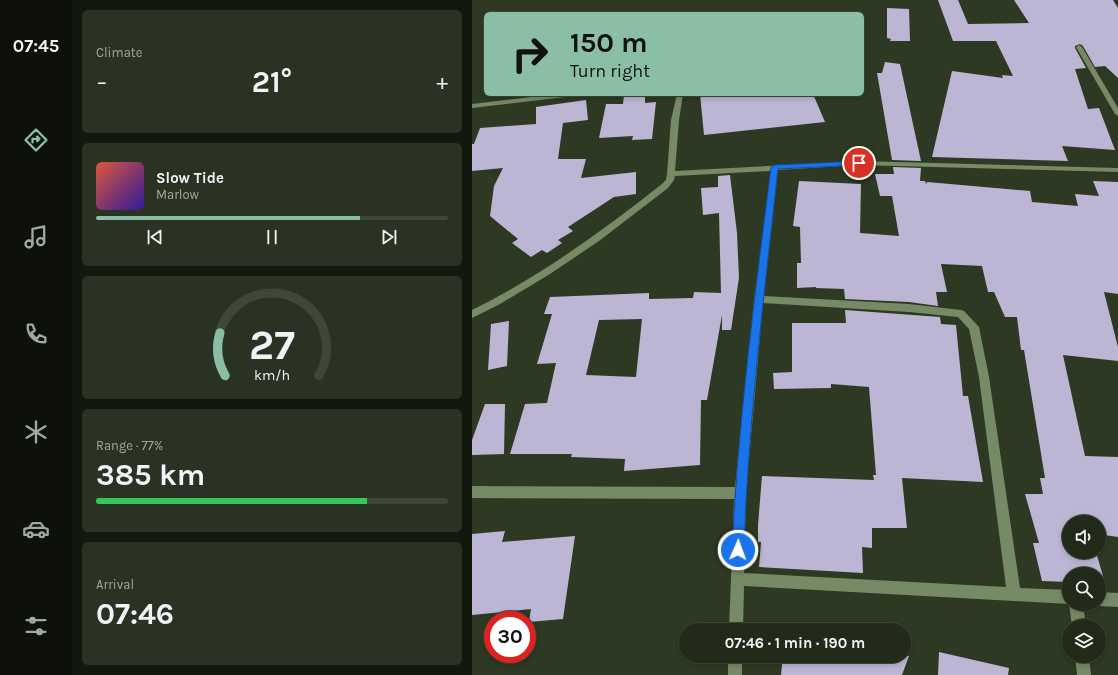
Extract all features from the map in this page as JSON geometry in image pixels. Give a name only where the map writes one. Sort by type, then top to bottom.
[{"type":"street","points":[[1079,47],[1118,114]]},
{"type":"street","points":[[472,106],[557,96]]},
{"type":"street","points":[[472,314],[502,300],[622,220],[665,186],[670,180],[671,174],[675,120],[680,96]]},
{"type":"street","points":[[671,174],[859,163],[1118,170]]},
{"type":"street","points":[[736,623],[740,493],[759,298],[775,167]]},
{"type":"street","points":[[759,298],[909,308],[961,314],[974,327],[984,377],[1014,594]]},
{"type":"street","points":[[472,492],[740,493]]},
{"type":"street","points":[[737,579],[1062,597]]},
{"type":"street","points":[[1106,599],[1118,600]]},
{"type":"street","points":[[735,663],[735,675]]},
{"type":"street","points":[[1083,663],[1084,675]]},
{"type":"building","points":[[938,0],[958,0],[968,24],[1029,23],[1014,0],[1113,0],[1118,8],[1118,78],[1105,66],[1095,67],[1083,46],[1080,44],[1075,46],[1075,48],[1086,68],[1075,69],[1088,109],[1099,108],[1115,150],[1062,146],[1068,161],[932,157],[952,71],[1003,78],[1002,75],[1013,76],[996,41],[953,41]]},
{"type":"building","points":[[887,8],[909,9],[910,41],[890,41],[891,39],[887,38]]},
{"type":"building","points":[[885,62],[900,64],[921,161],[892,160],[877,73],[882,73]]},
{"type":"building","points":[[624,96],[645,96],[645,103],[656,102],[652,139],[632,140],[633,136],[599,138],[606,104],[623,104]]},
{"type":"building","points":[[700,96],[814,96],[825,122],[704,135]]},
{"type":"building","points":[[586,100],[588,120],[563,123],[558,159],[586,159],[581,178],[636,172],[636,194],[614,197],[568,227],[573,231],[558,240],[562,243],[547,253],[542,250],[531,257],[512,243],[518,239],[490,216],[494,186],[503,168],[472,171],[472,144],[474,144],[480,128],[536,124],[536,107]]},
{"type":"building","points":[[893,167],[921,168],[920,181],[925,181],[926,184],[927,182],[1030,191],[1032,202],[1078,206],[1075,194],[1099,196],[1093,181],[1118,182],[1118,294],[1104,292],[1118,347],[1118,361],[1063,355],[1085,456],[1118,457],[1118,537],[1106,535],[1106,515],[1062,515],[1062,559],[1098,559],[1100,567],[1062,567],[1062,582],[1042,581],[1033,543],[1039,543],[1025,494],[1043,494],[1040,478],[1045,478],[1024,350],[1021,350],[1017,317],[1005,317],[994,292],[988,292],[982,266],[941,264],[947,292],[936,292],[938,306],[909,302],[845,299],[844,289],[816,287],[797,288],[797,263],[801,263],[800,227],[793,226],[799,181],[861,184],[860,233],[899,236],[892,196],[880,196],[875,174],[894,174]]},
{"type":"building","points":[[730,175],[737,233],[739,278],[731,330],[722,330],[722,315],[707,400],[701,400],[700,465],[624,471],[625,459],[571,457],[572,454],[510,454],[525,404],[547,403],[556,363],[537,364],[552,314],[544,314],[550,297],[649,293],[649,299],[693,298],[694,292],[721,293],[719,213],[703,215],[701,188],[718,187],[718,176]],"holes":[[[642,319],[636,377],[586,375],[599,320]]]},
{"type":"building","points":[[845,310],[940,317],[941,324],[956,325],[963,396],[968,396],[983,482],[902,478],[907,528],[872,528],[872,548],[862,547],[863,573],[759,567],[761,542],[758,542],[758,525],[762,476],[874,480],[873,475],[876,475],[869,387],[831,384],[831,388],[774,389],[773,373],[792,372],[792,323],[846,323]]},
{"type":"building","points":[[509,321],[507,366],[488,370],[491,324]]},
{"type":"building","points":[[485,404],[505,404],[504,454],[472,455],[472,440]]},
{"type":"building","points":[[505,531],[502,542],[575,536],[563,619],[536,621],[536,611],[531,611],[531,609],[484,611],[484,614],[472,615],[472,534]]},
{"type":"building","points":[[939,652],[1009,668],[1008,675],[938,675]]},
{"type":"building","points":[[782,663],[906,663],[902,675],[781,675]]},
{"type":"route","points":[[738,550],[740,493],[759,298],[775,167],[859,163]]}]
